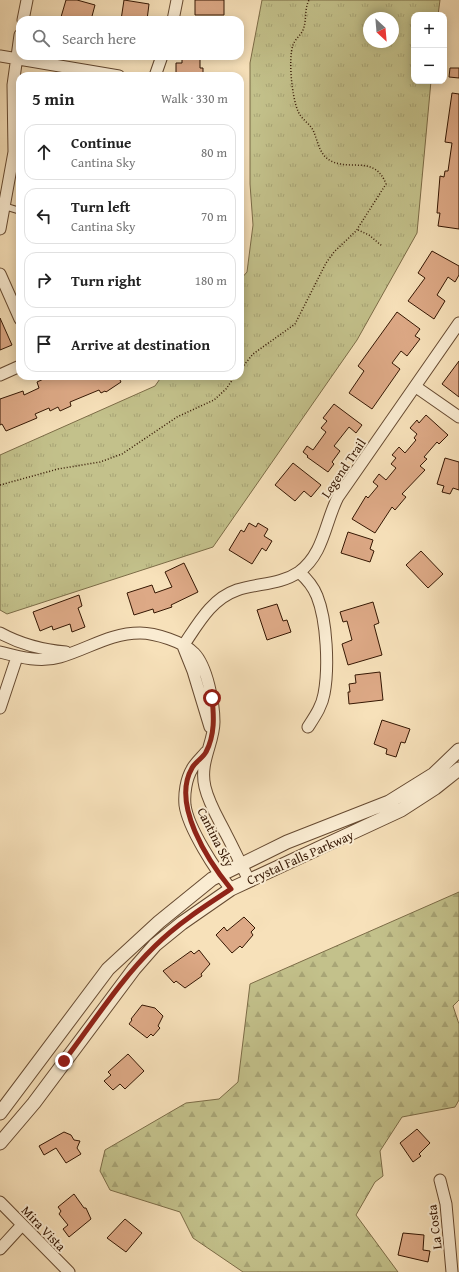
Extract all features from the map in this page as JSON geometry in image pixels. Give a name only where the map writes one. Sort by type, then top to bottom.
[{"type":"street","points":[[24,16],[27,0]]},
{"type":"street","points":[[174,16],[177,0]]},
{"type":"street","points":[[0,229],[14,152],[13,85],[16,53]]},
{"type":"street","points":[[0,56],[15,58]]},
{"type":"street","points":[[27,60],[96,72]]},
{"type":"street","points":[[156,72],[161,60]]},
{"type":"street","points":[[0,274],[16,310]]},
{"type":"street","name":"Legend Trail","points":[[183,646],[205,614],[215,603],[226,595],[238,590],[273,583],[299,572],[313,557],[322,543],[333,506],[338,497],[416,387],[459,323]]},
{"type":"street","points":[[0,375],[16,368]]},
{"type":"street","points":[[416,387],[459,417]]},
{"type":"street","points":[[299,572],[310,582],[318,597],[325,637],[324,693],[320,707],[308,727]]},
{"type":"street","points":[[0,633],[22,644],[39,649],[71,652]]},
{"type":"street","points":[[0,652],[17,657],[41,659],[59,658],[71,652],[123,634],[143,633],[162,636],[183,646]]},
{"type":"street","name":"Cantina Sky","points":[[183,646],[193,671],[212,734],[206,752],[204,785],[208,798],[249,880]]},
{"type":"street","points":[[0,708],[17,657]]},
{"type":"street","name":"Crystal Falls Parkway","points":[[0,1113],[108,969],[159,922],[212,879],[287,842],[389,802],[434,774],[459,750]]},
{"type":"street","name":"Cantina Sky","points":[[206,752],[192,768],[186,784],[185,804],[192,826],[219,875],[231,889]]},
{"type":"street","name":"Crystal Falls Parkway","points":[[0,1143],[34,1103],[134,969],[155,945],[182,923],[231,889],[357,832],[401,810],[435,788],[459,769]]},
{"type":"street","points":[[78,1008],[95,1020]]},
{"type":"street","name":"La Costa","points":[[440,1180],[446,1204],[452,1272]]},
{"type":"street","name":"Mira Vista","points":[[0,1202],[69,1272]]},
{"type":"street","points":[[0,1249],[22,1225]]},
{"type":"lane","points":[[4,206],[16,210]]},
{"type":"path","points":[[244,365],[253,354],[295,324],[326,263],[334,252],[357,230],[384,190],[386,184],[383,177],[373,169],[355,164],[337,163],[329,160],[320,150],[312,128],[297,111],[290,57],[294,43],[304,28],[306,7],[309,0]]},
{"type":"path","points":[[357,230],[369,235],[382,246]]},
{"type":"path","points":[[0,485],[58,469],[100,462],[122,454],[177,417],[214,400],[226,389],[232,380]]},
{"type":"green space","points":[[262,0],[440,0],[438,12],[411,12],[411,84],[431,84],[417,233],[357,340],[213,547],[7,614],[0,610],[0,455],[155,386],[159,380],[244,380],[244,275],[247,272],[253,225],[250,184],[250,63]]},
{"type":"green space","points":[[459,892],[459,1000],[453,1006],[459,1024],[459,1100],[455,1107],[402,1117],[380,1151],[383,1176],[375,1182],[356,1215],[398,1272],[243,1272],[193,1238],[180,1212],[110,1190],[100,1171],[105,1150],[186,1103],[219,1099],[238,1082],[250,984]]},
{"type":"building","points":[[66,0],[77,0],[95,5],[92,16],[61,16]]},
{"type":"building","points":[[124,0],[149,4],[148,16],[122,16]]},
{"type":"building","points":[[195,0],[224,0],[224,15],[195,15]]},
{"type":"building","points":[[182,60],[200,60],[200,68],[203,68],[203,72],[176,72],[176,63],[182,63]]},
{"type":"building","points":[[450,68],[459,68],[459,78],[449,77]]},
{"type":"building","points":[[452,93],[459,94],[459,229],[438,226],[440,213],[437,213],[440,176],[444,177],[445,171],[448,171],[452,143],[445,142]]},
{"type":"building","points":[[432,251],[459,266],[459,275],[455,282],[448,277],[437,295],[445,301],[434,319],[408,301],[425,278],[418,273]]},
{"type":"building","points":[[397,312],[420,329],[415,336],[420,339],[407,356],[401,351],[392,363],[400,369],[372,409],[349,393],[364,371],[358,366]]},
{"type":"building","points":[[0,318],[12,345],[0,350]]},
{"type":"building","points":[[459,361],[459,397],[442,384]]},
{"type":"building","points":[[41,380],[120,380],[121,382],[106,392],[101,393],[99,390],[70,402],[71,406],[60,411],[58,407],[50,411],[49,408],[35,414],[37,418],[6,431],[2,424],[0,425],[0,399],[23,391],[24,395],[39,388],[37,382]]},
{"type":"building","points":[[334,404],[362,425],[356,433],[349,427],[334,446],[340,451],[332,462],[334,464],[328,472],[307,457],[308,456],[303,452],[307,446],[313,450],[326,432],[321,428],[327,421],[323,418]]},
{"type":"building","points":[[426,415],[448,435],[439,444],[437,442],[424,457],[427,459],[420,466],[425,470],[402,494],[406,497],[395,510],[392,507],[375,533],[352,519],[366,496],[368,498],[378,486],[373,482],[379,474],[386,480],[396,468],[391,464],[396,458],[392,455],[399,447],[405,453],[416,440],[414,438],[417,434],[410,428],[417,420],[419,423]]},
{"type":"building","points":[[445,458],[459,462],[459,490],[453,488],[450,494],[442,492],[444,486],[437,484]]},
{"type":"building","points":[[293,463],[321,485],[311,497],[304,491],[295,501],[275,485]]},
{"type":"building","points":[[249,523],[256,527],[258,523],[268,529],[264,536],[272,541],[266,551],[262,548],[252,564],[229,550],[241,530],[244,532]]},
{"type":"building","points":[[348,532],[373,540],[370,549],[374,551],[370,562],[341,553]]},
{"type":"building","points":[[421,551],[443,574],[428,588],[406,565]]},
{"type":"building","points":[[184,563],[198,592],[171,605],[172,607],[154,613],[153,609],[134,615],[127,593],[152,585],[155,593],[172,587],[165,572]]},
{"type":"building","points":[[79,595],[82,606],[78,608],[85,627],[72,632],[70,624],[53,630],[52,626],[40,631],[33,612]]},
{"type":"building","points":[[373,602],[379,623],[374,625],[382,655],[348,665],[342,644],[352,640],[347,621],[343,622],[340,612]]},
{"type":"building","points":[[277,604],[283,621],[287,620],[291,632],[267,640],[257,610]]},
{"type":"building","points":[[380,672],[383,700],[349,704],[349,684],[356,683],[355,675]]},
{"type":"building","points":[[382,720],[410,729],[405,743],[401,742],[396,757],[386,754],[387,749],[374,744]]},
{"type":"building","points":[[244,917],[255,928],[251,932],[253,935],[242,948],[240,946],[232,953],[216,935],[224,927],[227,931]]},
{"type":"building","points":[[199,950],[210,964],[201,974],[202,976],[185,988],[176,981],[174,983],[163,971],[191,951],[194,954]]},
{"type":"building","points":[[142,1005],[155,1008],[163,1016],[158,1026],[160,1028],[153,1036],[151,1034],[147,1038],[129,1024]]},
{"type":"building","points":[[128,1054],[144,1071],[125,1089],[120,1084],[113,1090],[104,1081],[111,1075],[108,1072]]},
{"type":"building","points":[[417,1129],[430,1143],[419,1154],[421,1156],[413,1162],[400,1143]]},
{"type":"building","points":[[64,1132],[71,1135],[74,1140],[80,1141],[77,1148],[81,1154],[66,1163],[56,1148],[44,1155],[39,1146]]},
{"type":"building","points":[[74,1194],[84,1208],[86,1208],[91,1219],[69,1237],[63,1229],[68,1225],[59,1214],[61,1211],[58,1207]]},
{"type":"building","points":[[125,1219],[142,1233],[126,1252],[107,1238]]},
{"type":"building","points":[[403,1233],[424,1235],[423,1250],[430,1251],[428,1262],[398,1255]]},
{"type":"route","points":[[64,1061],[134,969],[155,945],[182,923],[231,889],[219,875],[192,826],[185,804],[186,784],[192,768],[206,752],[212,734],[214,722],[212,698]]}]
